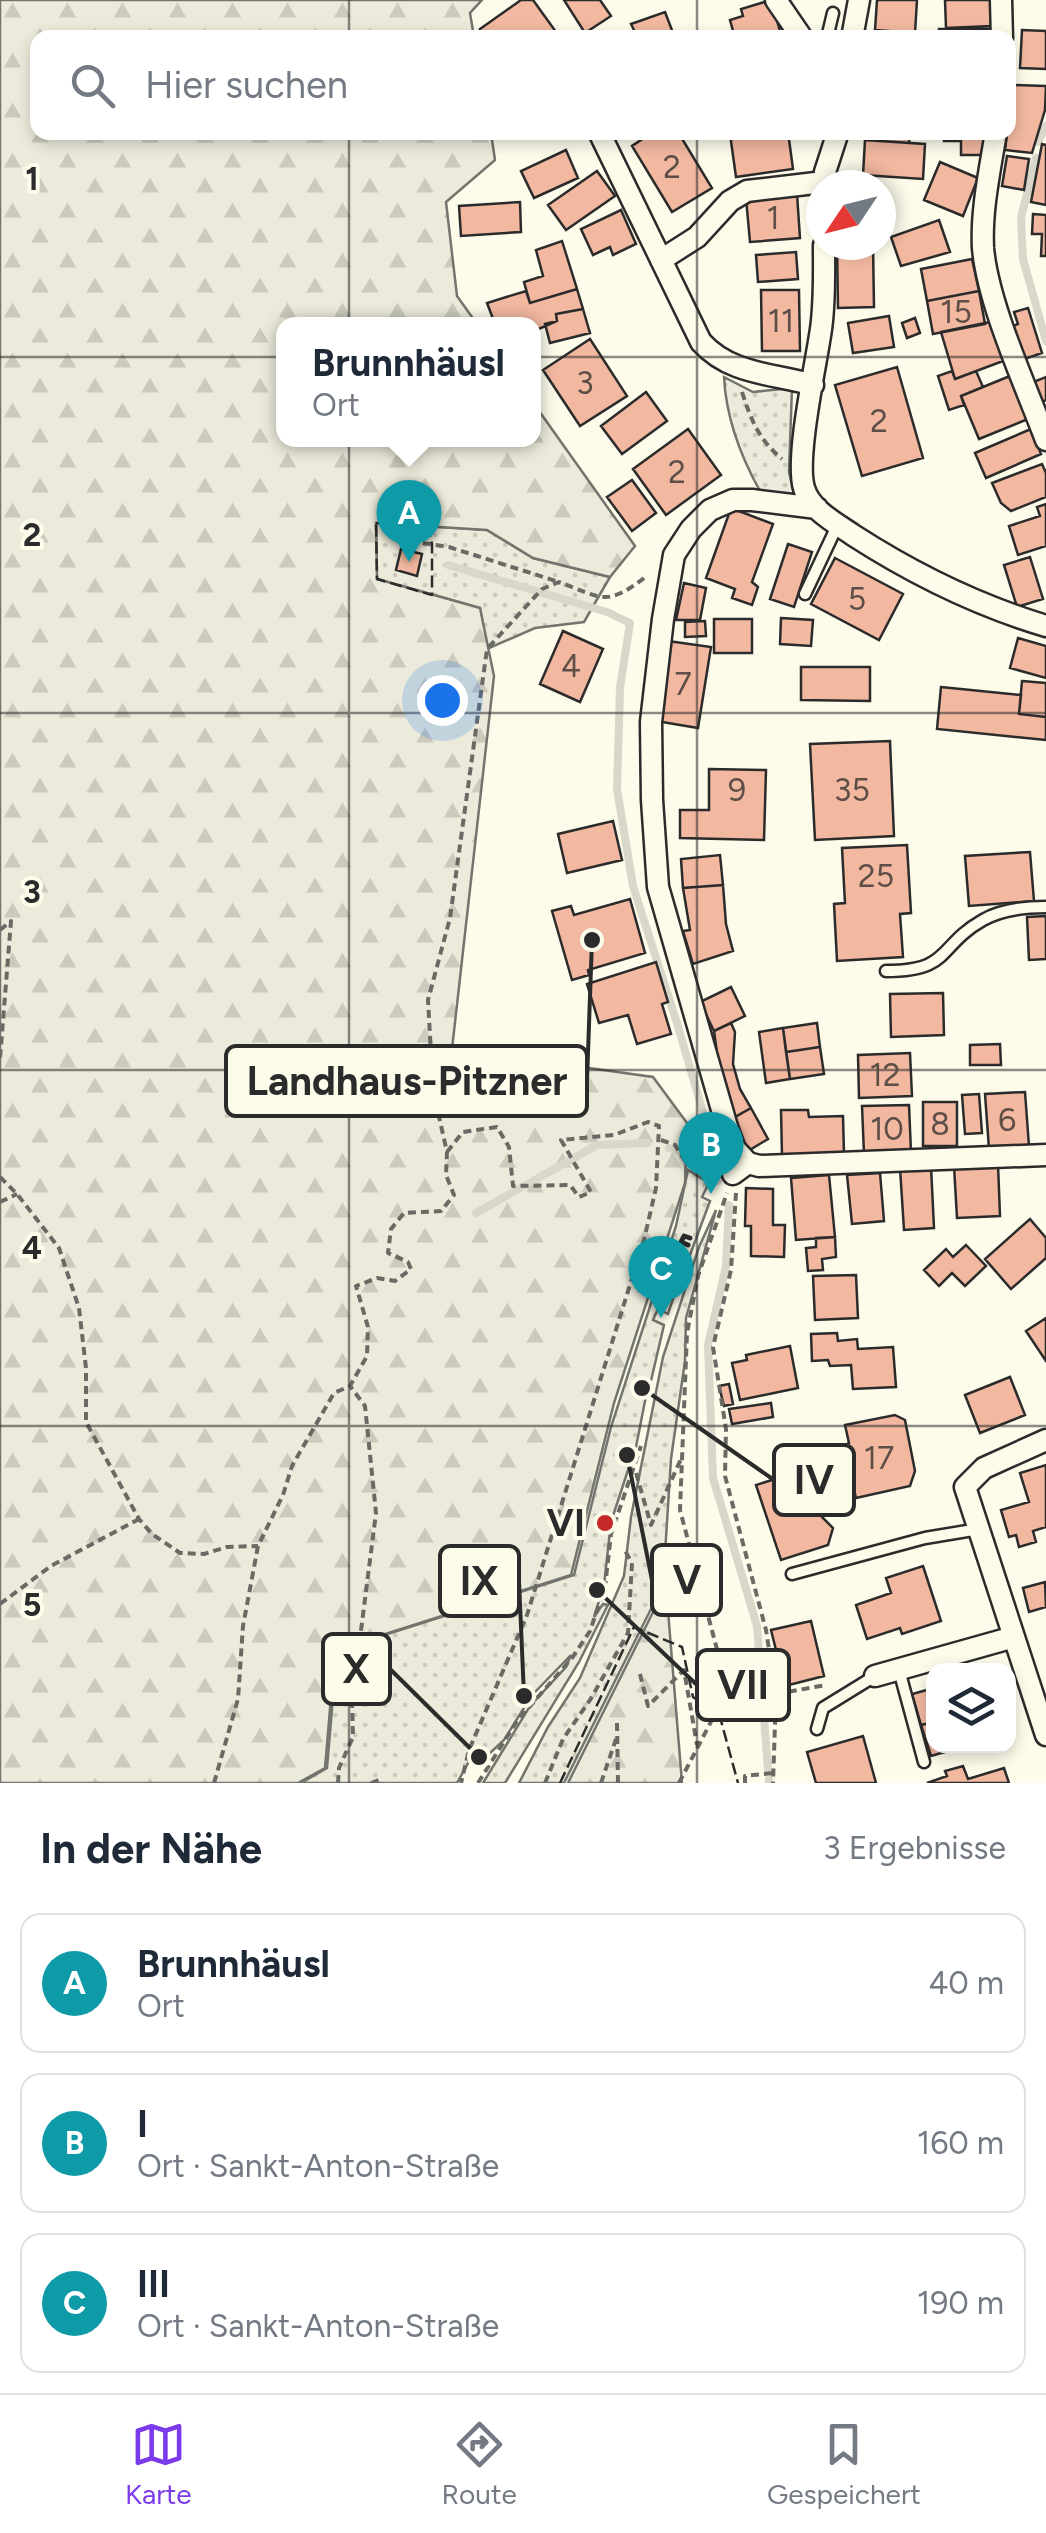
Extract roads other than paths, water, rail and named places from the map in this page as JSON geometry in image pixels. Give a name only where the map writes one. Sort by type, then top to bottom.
[{"type":"street","points":[[853,30],[859,0]]},
{"type":"street","points":[[1001,0],[1002,30]]},
{"type":"street","points":[[785,4],[798,30]]},
{"type":"street","points":[[603,140],[701,342],[720,360],[738,368],[812,385]]},
{"type":"street","points":[[823,140],[824,170]]},
{"type":"street","points":[[827,170],[836,140]]},
{"type":"street","points":[[995,140],[982,231],[984,253],[1009,342],[1046,440]]},
{"type":"street","points":[[661,260],[697,236],[738,195],[806,183]]},
{"type":"street","points":[[824,260],[824,295],[802,480],[808,498],[838,524],[930,582],[1046,626]]},
{"type":"street","points":[[817,508],[752,500],[727,502],[710,510],[674,555],[663,618],[651,722],[656,871],[664,914],[740,1168],[1046,1155]]},
{"type":"street","points":[[1046,1440],[984,1468],[965,1487],[1046,1735]]},
{"type":"street","points":[[875,1676],[1014,1637]]},
{"type":"lane","points":[[829,30],[833,13]]},
{"type":"lane","points":[[806,594],[838,524]]},
{"type":"lane","points":[[886,970],[915,970],[935,962],[984,919],[1046,907]]},
{"type":"lane","points":[[792,1574],[925,1538],[979,1529]]},
{"type":"lane","points":[[899,1670],[924,1762]]},
{"type":"lane","points":[[817,1729],[824,1708],[875,1676]]},
{"type":"waterway","points":[[1038,142],[1046,126]]},
{"type":"waterway","points":[[1036,158],[1021,218],[1023,259],[1046,341]]},
{"type":"waterway","points":[[448,565],[607,612],[630,623],[620,688],[617,789],[633,886],[718,1164],[718,1181]]},
{"type":"waterway","points":[[476,1213],[597,1145],[647,1143]]},
{"type":"waterway","points":[[669,1148],[713,1166],[718,1164]]},
{"type":"waterway","points":[[729,1205],[726,1266],[708,1345],[713,1478],[757,1626],[768,1770]]},
{"type":"place","name":"Brunnhäusl","points":[[409,562]]},
{"type":"place","name":"Landhaus-Pitzner","points":[[592,940]]},
{"type":"place","name":"I","points":[[711,1194]]},
{"type":"place","name":"III","points":[[661,1318]]},
{"type":"place","name":"IV","points":[[642,1388]]},
{"type":"place","name":"V","points":[[627,1455]]},
{"type":"place","name":"VI","points":[[605,1523]]},
{"type":"place","name":"VII","points":[[597,1590]]},
{"type":"place","name":"IX","points":[[524,1696]]},
{"type":"place","name":"X","points":[[479,1757]]}]
